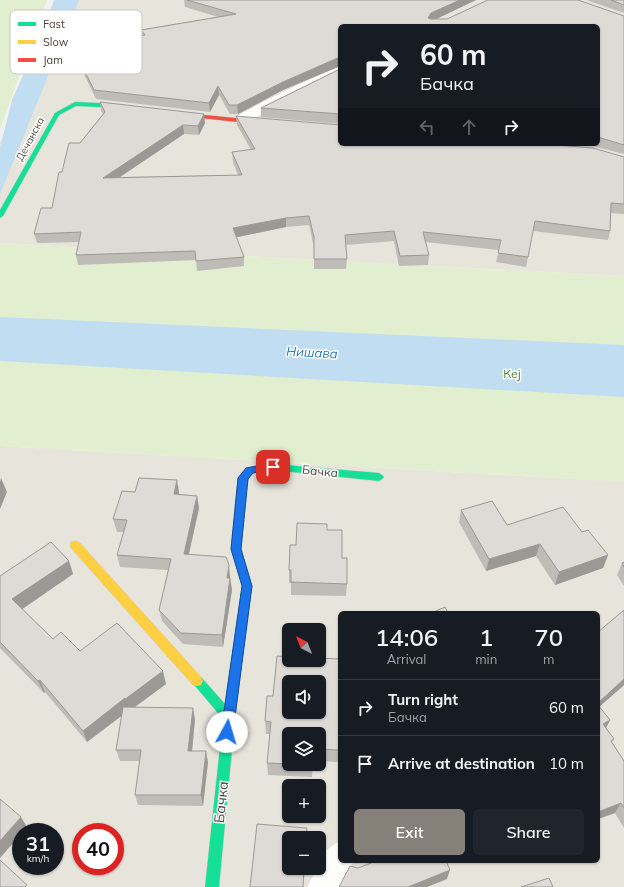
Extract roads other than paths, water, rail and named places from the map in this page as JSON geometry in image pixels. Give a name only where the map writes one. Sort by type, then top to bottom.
[{"type":"street","points":[[240,120],[338,72]]},
{"type":"street","name":"Дечанска","points":[[0,216],[57,114],[75,104],[100,105],[140,110]]},
{"type":"street","points":[[163,113],[271,123]]},
{"type":"street","name":"Бачка","points":[[212,887],[229,716],[247,586],[236,549],[243,478],[250,470],[273,467],[379,477]]},
{"type":"street","points":[[75,545],[229,716]]},
{"type":"street","points":[[323,887],[338,861]]},
{"type":"water","points":[[54,0],[79,0],[75,10],[50,10]]},
{"type":"water","points":[[24,74],[49,74],[0,194],[0,148],[12,100]]},
{"type":"water","name":"Нишава","points":[[0,317],[624,345],[624,397],[0,361]]},
{"type":"park label","name":"Кеј","points":[[512,373]]}]
